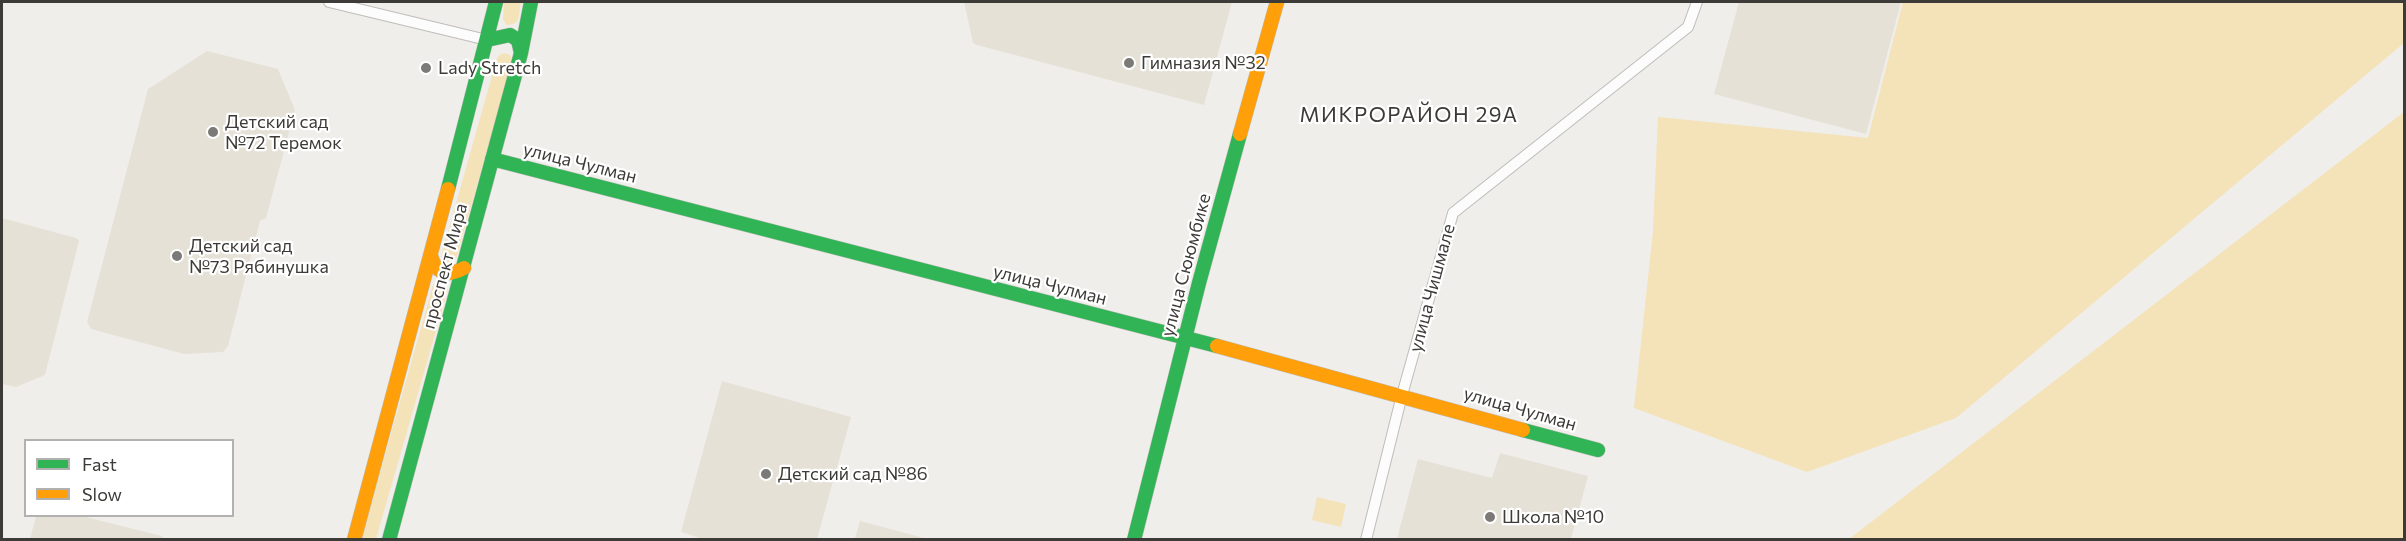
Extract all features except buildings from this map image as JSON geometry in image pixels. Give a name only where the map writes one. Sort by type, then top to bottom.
[{"type":"street","points":[[329,2],[487,40],[499,34],[512,35],[519,41],[521,53]]},
{"type":"street","name":"проспект Мира","points":[[354,540],[431,256],[496,2]]},
{"type":"street","name":"проспект Мира","points":[[389,540],[521,53],[531,2]]},
{"type":"street","name":"улица Сююмбике","points":[[1134,540],[1185,338],[1277,2]]},
{"type":"street","name":"улица Чишмале","points":[[1365,540],[1402,395],[1453,213],[1688,27],[1697,2]]},
{"type":"street","name":"улица Чулман","points":[[492,159],[1402,395],[1598,450]]},
{"type":"street","points":[[431,256],[436,269],[444,274],[453,274],[464,268]]},
{"type":"shaded area","points":[[504,2],[521,2],[518,20],[514,24],[507,25],[503,20]]},
{"type":"shaded area","name":"Гимназия №32","points":[[964,2],[1232,2],[1204,105],[977,45],[973,43]]},
{"type":"shaded area","points":[[1739,2],[1901,2],[1866,134],[1714,94]]},
{"type":"shaded area","points":[[1903,2],[2404,2],[2404,43],[1956,418],[1807,472],[1634,408],[1653,231],[1658,117],[1868,138]]},
{"type":"shaded area","points":[[207,51],[278,69],[295,110],[266,218],[260,221],[228,346],[223,352],[184,354],[91,329],[87,322],[148,89]]},
{"type":"shaded area","points":[[506,53],[511,56],[512,62],[456,259],[452,264],[446,265],[441,257],[497,58]]},
{"type":"shaded area","points":[[2404,112],[2404,539],[1849,539]]},
{"type":"shaded area","points":[[2,218],[76,238],[79,241],[45,375],[16,387],[2,384]]},
{"type":"shaded area","points":[[440,279],[447,283],[448,289],[376,539],[361,540],[433,285]]},
{"type":"shaded area","name":"Детский сад №86","points":[[722,381],[851,417],[817,539],[703,539],[681,532]]},
{"type":"shaded area","name":"Школа №10","points":[[1500,453],[1588,476],[1571,539],[1397,539],[1418,459],[1492,478]]},
{"type":"shaded area","points":[[1317,497],[1346,504],[1341,527],[1312,520]]},
{"type":"shaded area","points":[[36,517],[86,517],[162,536],[163,539],[30,539]]},
{"type":"shaded area","points":[[860,521],[928,539],[855,539]]},
{"type":"traffic: fast","points":[[448,189],[496,2]]},
{"type":"traffic: fast","points":[[389,540],[521,53],[531,2]]},
{"type":"traffic: fast","points":[[487,40],[510,35],[518,40],[521,53]]},
{"type":"traffic: fast","points":[[1134,540],[1199,283],[1240,134]]},
{"type":"traffic: fast","points":[[492,159],[1217,346]]},
{"type":"traffic: fast","points":[[1523,430],[1598,450]]},
{"type":"traffic: slow","points":[[1240,134],[1277,2]]},
{"type":"traffic: slow","points":[[354,540],[448,189]]},
{"type":"traffic: slow","points":[[431,256],[436,267],[443,272],[448,273],[464,268]]},
{"type":"traffic: slow","points":[[1217,346],[1523,430]]},
{"type":"place","name":"Гимназия №32","points":[[1129,63]]},
{"type":"place","name":"Lady Stretch","points":[[426,68]]},
{"type":"place","name":"Детский сад №72 Теремок","points":[[213,132]]},
{"type":"place","name":"Детский сад №73 Рябинушка","points":[[177,256]]},
{"type":"place","name":"Детский сад №86","points":[[766,474]]},
{"type":"place","name":"Школа №10","points":[[1490,517]]},
{"type":"district","name":"МИКРОРАЙОН 29А","points":[[1409,115]]}]
